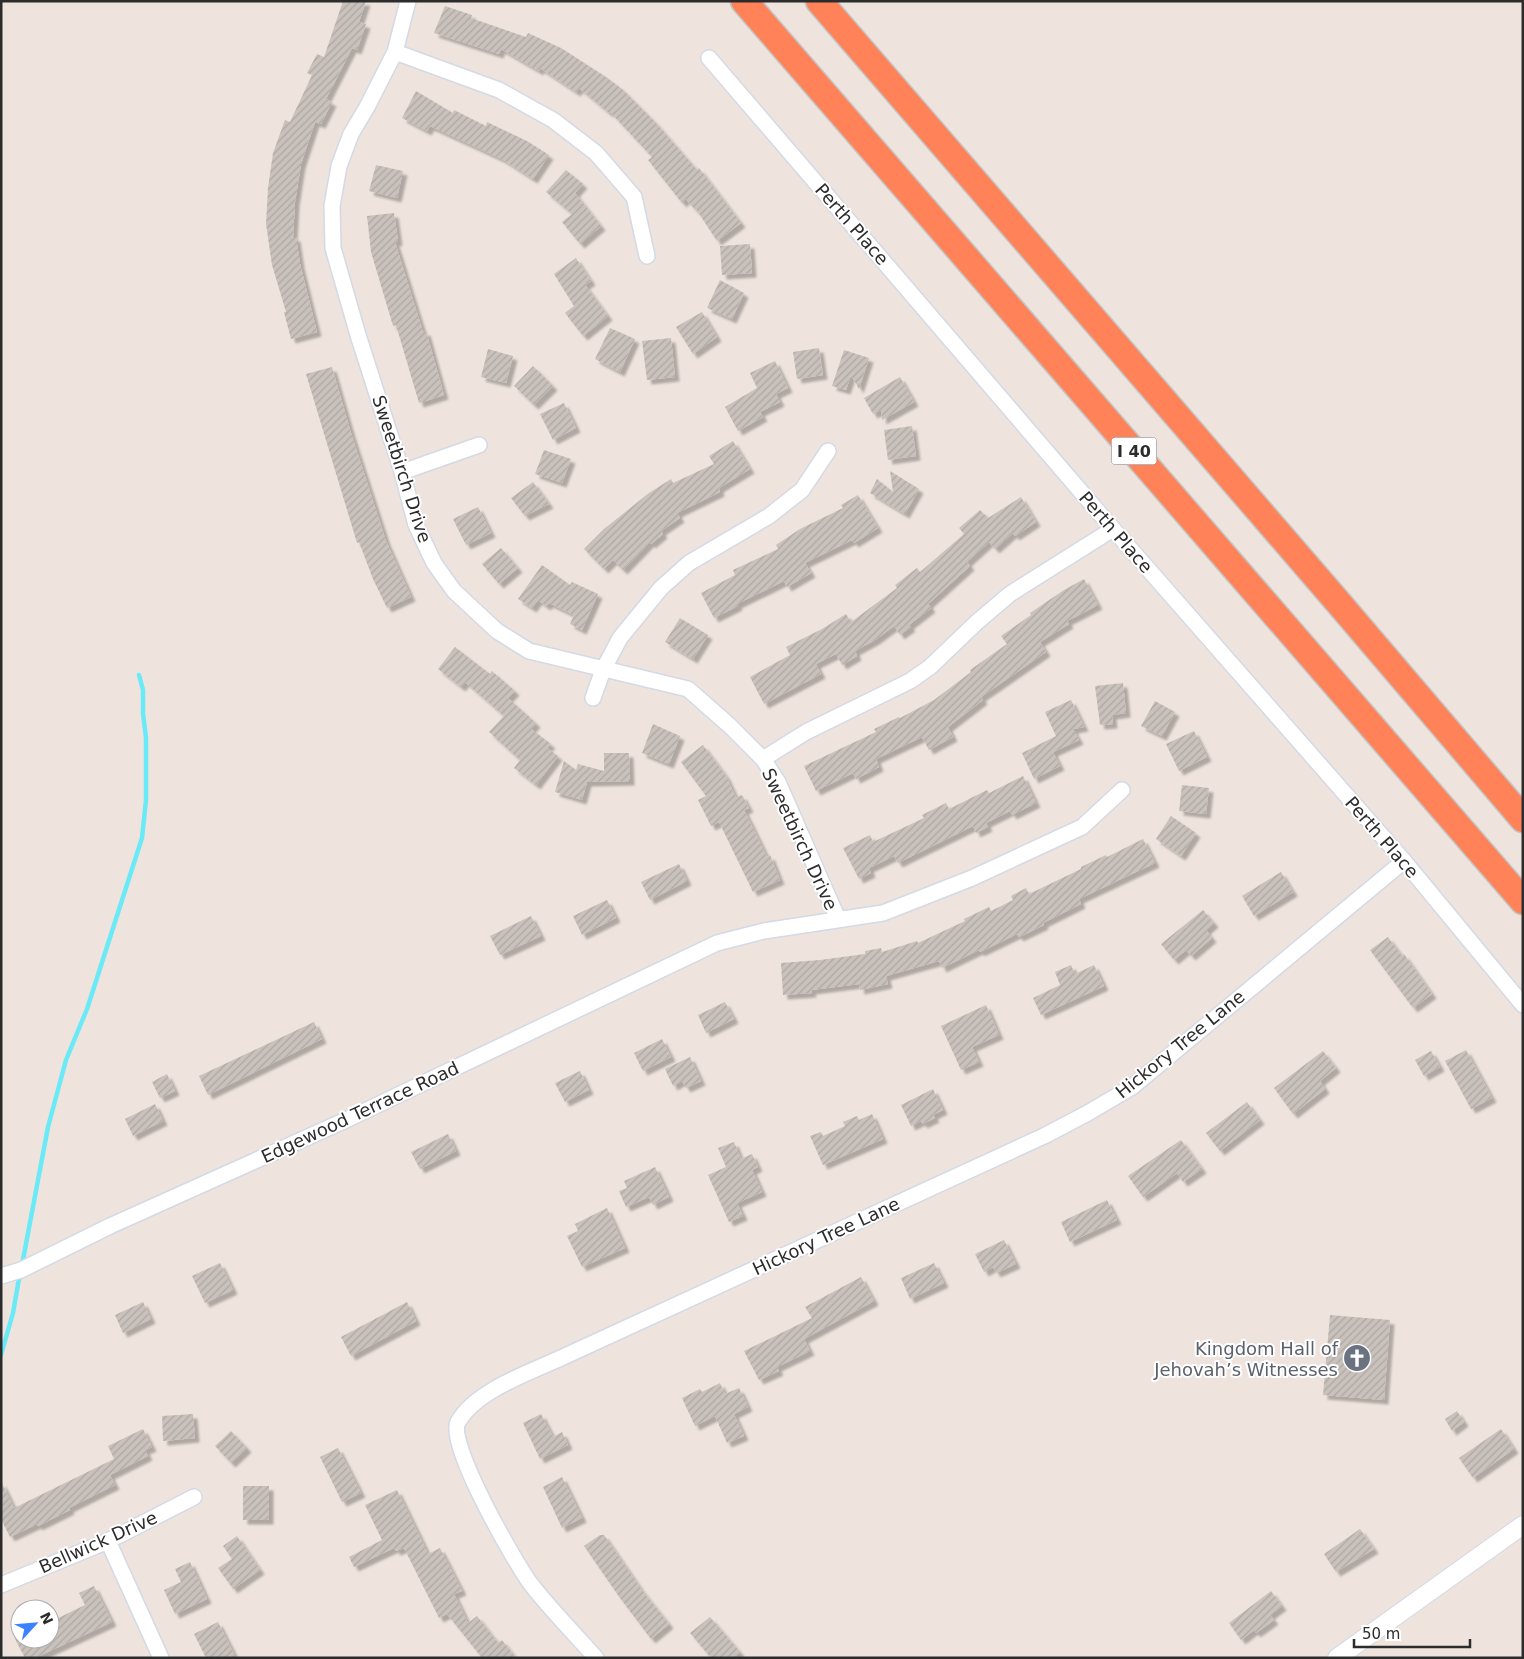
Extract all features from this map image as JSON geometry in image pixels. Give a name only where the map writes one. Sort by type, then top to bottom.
[{"type":"highway","name":"I 40","points":[[744,1],[1523,901]]},
{"type":"highway","points":[[818,1],[1523,819]]},
{"type":"street","name":"Sweetbirch Drive","points":[[408,1],[395,52],[352,134],[339,166],[332,206],[333,248],[402,472],[416,525],[434,562],[454,591],[497,631],[529,651],[688,690],[730,726],[763,759],[778,782],[838,919]]},
{"type":"street","points":[[395,52],[499,90],[553,120],[596,153],[634,197],[647,256]]},
{"type":"street","name":"Perth Place","points":[[710,58],[1113,529],[1404,861],[1523,1005]]},
{"type":"street","points":[[402,472],[479,445]]},
{"type":"street","points":[[593,698],[603,670],[620,638],[661,588],[689,563],[769,516],[802,490],[828,451]]},
{"type":"street","points":[[763,759],[806,732],[910,681],[930,667],[977,622],[1010,594],[1113,529]]},
{"type":"street","name":"Edgewood Terrace Road","points":[[1,1276],[21,1270],[110,1226],[348,1119],[717,943],[764,931],[883,913],[972,878],[1082,827],[1122,790]]},
{"type":"street","name":"Hickory Tree Lane","points":[[596,1658],[531,1584],[517,1563],[484,1502],[456,1435],[457,1424],[474,1402],[513,1380],[1044,1136],[1086,1114],[1132,1087],[1404,861]]},
{"type":"street","name":"Bellwick Drive","points":[[1,1585],[108,1540],[194,1497]]},
{"type":"street","points":[[1337,1658],[1523,1526]]},
{"type":"street","points":[[108,1540],[161,1658]]},
{"type":"building","points":[[343,1],[366,1],[359,22],[366,24],[357,50],[352,48],[326,99],[332,102],[321,124],[315,122],[301,164],[295,202],[293,237],[296,237],[300,264],[317,332],[291,339],[284,312],[286,312],[272,265],[266,224],[268,188],[273,153],[285,120],[290,122],[312,75],[307,73],[317,54],[324,57]]},
{"type":"building","points":[[445,6],[472,15],[471,18],[526,37],[528,33],[561,48],[606,77],[622,89],[656,123],[697,170],[699,168],[741,223],[717,241],[696,209],[686,199],[682,203],[648,160],[652,157],[610,112],[579,88],[576,92],[540,68],[539,71],[501,49],[499,54],[434,33]]},
{"type":"building","points":[[416,91],[453,113],[454,110],[486,126],[487,122],[527,141],[549,155],[533,179],[502,159],[430,126],[427,131],[402,118]]},
{"type":"building","points":[[376,165],[403,171],[397,198],[369,191]]},
{"type":"building","points":[[566,170],[583,184],[575,193],[601,226],[580,244],[562,222],[572,214],[546,192]]},
{"type":"building","points":[[394,213],[398,241],[395,242],[423,332],[426,331],[444,395],[419,403],[396,325],[393,326],[371,252],[367,216]]},
{"type":"building","points":[[750,244],[752,273],[722,275],[720,246]]},
{"type":"building","points":[[576,258],[591,281],[585,285],[608,316],[583,336],[565,313],[574,306],[554,274]]},
{"type":"building","points":[[720,280],[744,293],[732,319],[707,308]]},
{"type":"building","points":[[702,312],[717,337],[693,354],[676,327]]},
{"type":"building","points":[[610,328],[635,339],[620,372],[595,359]]},
{"type":"building","points":[[671,338],[675,377],[647,380],[642,341]]},
{"type":"building","points":[[819,348],[823,375],[797,379],[793,352]]},
{"type":"building","points":[[488,349],[513,356],[506,383],[481,377]]},
{"type":"building","points":[[844,350],[869,358],[859,389],[851,375],[846,390],[832,386]]},
{"type":"building","points":[[775,361],[788,388],[776,394],[780,402],[760,412],[763,417],[738,431],[725,407],[757,388],[750,373]]},
{"type":"building","points":[[533,366],[553,386],[534,405],[514,386]]},
{"type":"building","points":[[332,367],[386,541],[411,597],[387,608],[373,579],[359,542],[357,543],[306,374]]},
{"type":"building","points":[[900,377],[914,402],[882,420],[881,410],[873,414],[864,398]]},
{"type":"building","points":[[564,403],[576,428],[553,440],[540,414]]},
{"type":"building","points":[[912,426],[916,456],[888,460],[884,430]]},
{"type":"building","points":[[733,441],[750,469],[719,488],[720,492],[677,513],[680,518],[661,531],[663,534],[651,544],[650,542],[623,570],[613,560],[604,569],[584,549],[604,529],[649,493],[671,479],[673,483],[714,464],[709,456]]},
{"type":"building","points":[[544,450],[571,459],[562,483],[535,474]]},
{"type":"building","points":[[890,471],[919,489],[905,514],[870,493],[877,479],[893,492]]},
{"type":"building","points":[[533,482],[549,504],[525,516],[511,498]]},
{"type":"building","points":[[858,495],[878,528],[854,543],[852,540],[805,563],[811,573],[787,587],[784,581],[737,604],[738,606],[714,618],[701,593],[735,575],[733,570],[778,549],[776,545],[800,529],[843,508],[841,505]]},
{"type":"building","points":[[1021,497],[1036,522],[1015,536],[1013,533],[995,549],[989,542],[967,562],[970,566],[928,604],[931,608],[909,625],[911,627],[900,635],[894,626],[875,640],[855,651],[857,656],[842,665],[836,654],[816,664],[821,674],[764,704],[750,677],[790,655],[786,647],[822,629],[846,614],[851,622],[897,588],[895,585],[917,568],[920,572],[964,534],[959,528],[980,510],[988,518]]},
{"type":"building","points":[[478,507],[491,533],[466,545],[453,519]]},
{"type":"building","points":[[501,548],[518,568],[499,584],[482,564]]},
{"type":"building","points":[[542,565],[570,585],[572,582],[598,594],[582,630],[570,624],[574,615],[549,603],[546,606],[538,600],[532,608],[518,599]]},
{"type":"building","points":[[1084,579],[1098,605],[1067,621],[1069,624],[1040,642],[1046,652],[981,697],[983,700],[948,727],[953,737],[929,750],[922,737],[876,759],[879,767],[856,779],[853,773],[816,791],[804,766],[876,732],[874,729],[934,700],[971,672],[970,670],[1007,644],[1001,636],[1031,615],[1030,613]]},
{"type":"building","points":[[680,618],[708,635],[693,659],[665,642]]},
{"type":"building","points":[[455,647],[490,674],[492,671],[515,691],[508,698],[536,723],[531,729],[551,744],[547,748],[558,756],[536,785],[514,768],[520,760],[489,732],[504,716],[465,682],[461,687],[438,669]]},
{"type":"building","points":[[1123,683],[1126,713],[1112,715],[1113,724],[1100,725],[1095,686]]},
{"type":"building","points":[[1071,700],[1084,727],[1073,729],[1079,740],[1053,752],[1060,766],[1034,779],[1022,753],[1056,736],[1045,712]]},
{"type":"building","points":[[1155,701],[1175,712],[1162,736],[1141,726]]},
{"type":"building","points":[[653,724],[680,736],[669,764],[642,753]]},
{"type":"building","points":[[1194,731],[1207,757],[1179,771],[1166,744]]},
{"type":"building","points":[[703,745],[726,776],[736,798],[742,795],[749,808],[744,810],[767,857],[770,855],[780,880],[753,892],[719,822],[711,826],[698,800],[706,796],[681,762]]},
{"type":"building","points":[[604,753],[629,753],[630,781],[587,782],[582,800],[555,792],[564,761],[576,770],[578,764],[604,771]]},
{"type":"building","points":[[1023,776],[1036,803],[1012,815],[1010,811],[986,823],[988,827],[976,833],[973,826],[898,863],[894,856],[869,868],[871,873],[859,879],[843,848],[870,835],[873,842],[924,818],[922,815],[946,803],[949,809],[987,790],[989,793]]},
{"type":"building","points":[[1182,785],[1209,788],[1206,814],[1179,811]]},
{"type":"building","points":[[1171,816],[1196,833],[1181,856],[1156,839]]},
{"type":"building","points":[[1143,839],[1155,863],[1079,899],[1081,904],[1019,937],[1017,934],[942,968],[939,961],[886,976],[888,984],[860,990],[859,984],[811,990],[812,993],[783,995],[781,963],[865,954],[865,951],[881,948],[882,952],[917,941],[918,943],[965,921],[964,919],[989,907],[991,911],[1013,900],[1011,896],[1026,888],[1029,894],[1081,869],[1081,867],[1106,855],[1107,857]]},
{"type":"building","points":[[679,864],[687,881],[650,900],[641,882]]},
{"type":"building","points":[[1281,872],[1293,892],[1254,916],[1242,896]]},
{"type":"building","points":[[607,900],[616,918],[582,935],[573,916]]},
{"type":"building","points":[[1203,910],[1214,923],[1206,930],[1212,938],[1191,956],[1186,950],[1174,960],[1161,944]]},
{"type":"building","points":[[531,916],[541,936],[500,955],[490,936]]},
{"type":"building","points":[[1388,937],[1402,956],[1404,954],[1432,994],[1413,1008],[1370,950]]},
{"type":"building","points":[[1071,965],[1075,974],[1094,965],[1104,986],[1041,1015],[1033,998],[1060,985],[1055,972]]},
{"type":"building","points":[[725,1002],[734,1019],[706,1033],[698,1015]]},
{"type":"building","points":[[986,1005],[999,1035],[972,1047],[979,1062],[961,1070],[941,1026]]},
{"type":"building","points":[[314,1022],[322,1039],[208,1095],[199,1076]]},
{"type":"building","points":[[662,1039],[671,1057],[643,1071],[634,1053]]},
{"type":"building","points":[[1466,1050],[1492,1098],[1471,1109],[1445,1061]]},
{"type":"building","points":[[1323,1051],[1336,1068],[1320,1081],[1325,1089],[1293,1114],[1274,1088]]},
{"type":"building","points":[[1431,1051],[1440,1067],[1424,1076],[1415,1060]]},
{"type":"building","points":[[690,1057],[701,1081],[686,1088],[682,1081],[673,1086],[665,1069]]},
{"type":"building","points":[[580,1071],[589,1090],[565,1102],[555,1083]]},
{"type":"building","points":[[167,1074],[175,1091],[160,1098],[152,1082]]},
{"type":"building","points":[[933,1089],[943,1110],[933,1115],[935,1118],[923,1124],[921,1121],[911,1126],[901,1105]]},
{"type":"building","points":[[1247,1102],[1260,1120],[1220,1151],[1206,1133]]},
{"type":"building","points":[[155,1104],[163,1121],[133,1136],[125,1119]]},
{"type":"building","points":[[872,1114],[883,1139],[823,1165],[810,1136],[821,1132],[823,1136],[845,1126],[843,1122],[857,1116],[859,1120]]},
{"type":"building","points":[[448,1134],[456,1151],[420,1169],[411,1152]]},
{"type":"building","points":[[1181,1140],[1202,1169],[1183,1182],[1177,1173],[1143,1197],[1128,1176]]},
{"type":"building","points":[[734,1142],[741,1159],[752,1154],[758,1167],[752,1170],[762,1192],[737,1203],[743,1216],[729,1222],[708,1175],[726,1167],[718,1148]]},
{"type":"building","points":[[655,1167],[669,1197],[653,1205],[649,1197],[626,1207],[619,1191],[627,1188],[624,1181]]},
{"type":"building","points":[[1107,1200],[1117,1220],[1070,1242],[1061,1222]]},
{"type":"building","points":[[607,1208],[625,1248],[582,1267],[567,1236],[578,1231],[575,1224]]},
{"type":"building","points":[[1004,1240],[1016,1264],[996,1273],[993,1267],[984,1272],[975,1254]]},
{"type":"building","points":[[220,1263],[233,1290],[205,1303],[192,1276]]},
{"type":"building","points":[[934,1263],[944,1283],[910,1299],[901,1278]]},
{"type":"building","points":[[861,1277],[874,1301],[804,1339],[810,1351],[777,1367],[779,1371],[759,1380],[744,1351],[812,1318],[805,1307]]},
{"type":"building","points":[[143,1302],[151,1319],[123,1333],[115,1315]]},
{"type":"building","points":[[407,1302],[416,1321],[351,1356],[341,1337]]},
{"type":"building","name":"Kingdom Hall of Jehovah’s Witnesses","points":[[1330,1315],[1390,1320],[1384,1400],[1323,1395]]},
{"type":"building","points":[[720,1383],[725,1394],[739,1388],[748,1407],[734,1414],[744,1436],[727,1443],[715,1416],[695,1426],[682,1398],[700,1389],[702,1392]]},
{"type":"building","points":[[1457,1411],[1464,1422],[1452,1431],[1445,1419]]},
{"type":"building","points":[[193,1414],[195,1438],[163,1441],[162,1416]]},
{"type":"building","points":[[541,1414],[553,1437],[562,1432],[568,1445],[540,1459],[523,1423]]},
{"type":"building","points":[[143,1429],[152,1447],[145,1450],[148,1456],[110,1475],[115,1485],[38,1526],[37,1524],[10,1537],[1,1519],[1,1481],[14,1508],[114,1459],[108,1446]]},
{"type":"building","points":[[1501,1429],[1514,1449],[1473,1478],[1459,1458]]},
{"type":"building","points":[[231,1431],[247,1448],[231,1463],[215,1446]]},
{"type":"building","points":[[338,1448],[361,1493],[342,1502],[320,1457]]},
{"type":"building","points":[[562,1477],[582,1518],[562,1528],[543,1487]]},
{"type":"building","points":[[243,1486],[269,1486],[269,1520],[243,1520]]},
{"type":"building","points":[[397,1490],[428,1554],[440,1548],[462,1591],[454,1594],[468,1623],[477,1616],[498,1643],[502,1640],[516,1658],[482,1658],[447,1614],[439,1618],[404,1548],[396,1551],[394,1548],[354,1567],[349,1557],[382,1540],[365,1505]]},
{"type":"building","points":[[1360,1529],[1374,1549],[1336,1572],[1324,1554]]},
{"type":"building","points":[[600,1535],[604,1535],[641,1589],[669,1624],[651,1639],[584,1546]]},
{"type":"building","points":[[237,1536],[260,1570],[233,1589],[218,1568],[232,1559],[223,1546]]},
{"type":"building","points":[[190,1562],[207,1599],[175,1614],[164,1590],[181,1582],[175,1569]]},
{"type":"building","points":[[94,1586],[112,1622],[60,1646],[60,1617],[85,1605],[79,1593]]},
{"type":"building","points":[[1271,1591],[1282,1606],[1270,1615],[1274,1620],[1256,1633],[1254,1630],[1241,1640],[1229,1623]]},
{"type":"building","points":[[710,1617],[740,1652],[733,1658],[711,1658],[690,1633]]},
{"type":"building","points":[[218,1622],[236,1658],[206,1658],[194,1634]]},
{"type":"building","points":[[20,1649],[54,1649],[35,1658],[25,1658]]},
{"type":"waterway","points":[[22,1265],[48,1127],[66,1060],[87,1009],[142,838],[146,800],[146,738],[143,690],[139,675]]},
{"type":"waterway","points":[[1,1355],[13,1313],[20,1273]]},
{"type":"place","name":"Kingdom Hall of Jehovah’s Witnesses","points":[[1357,1358]]}]
